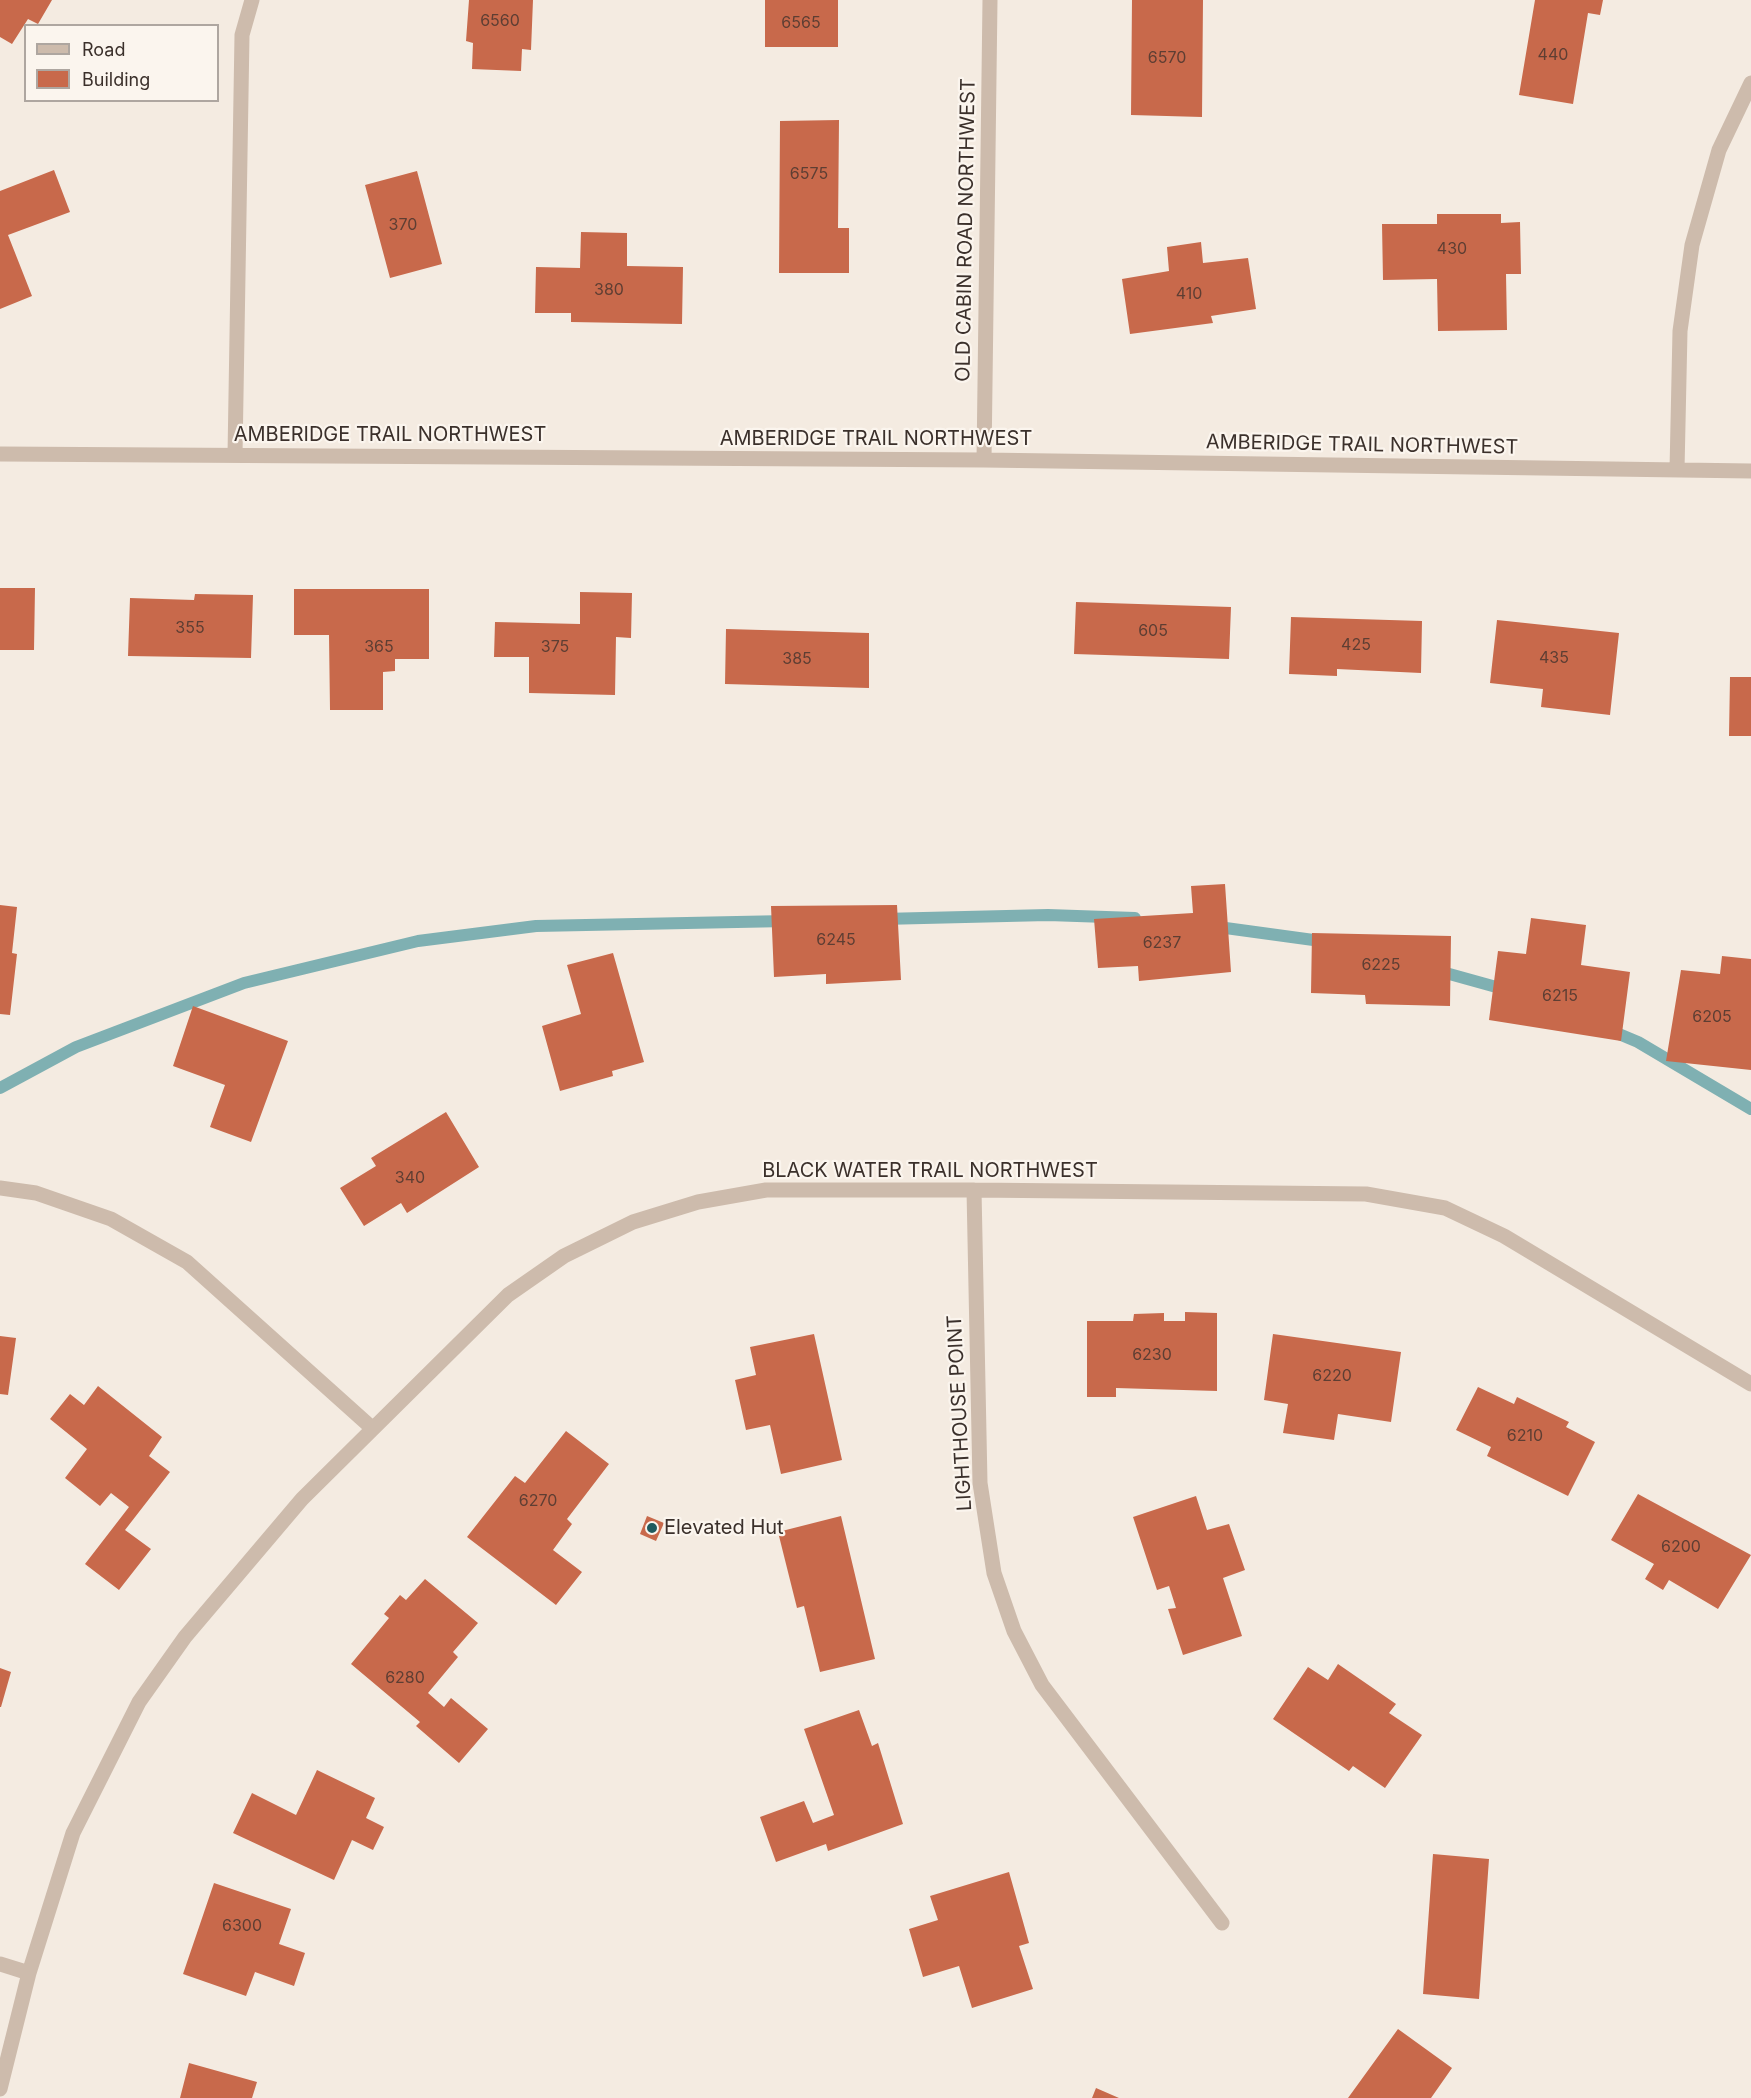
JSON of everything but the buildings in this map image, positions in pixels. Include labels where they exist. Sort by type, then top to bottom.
[{"type":"street","points":[[235,455],[242,35],[252,0]]},
{"type":"street","name":"OLD CABIN ROAD NORTHWEST","points":[[984,460],[990,0]]},
{"type":"street","points":[[1677,470],[1680,332],[1692,245],[1719,150],[1751,83]]},
{"type":"street","name":"AMBERIDGE TRAIL NORTHWEST","points":[[0,454],[984,460],[1751,471]]},
{"type":"street","points":[[0,1188],[36,1193],[111,1219],[187,1262],[372,1428]]},
{"type":"street","name":"BLACK WATER TRAIL NORTHWEST","points":[[0,2089],[29,1972],[73,1833],[139,1702],[185,1637],[302,1499],[508,1295],[564,1256],[633,1222],[698,1202],[766,1190],[1366,1194],[1445,1208],[1504,1236],[1751,1384]]},
{"type":"street","name":"LIGHTHOUSE POINT","points":[[974,1190],[980,1483],[994,1573],[1014,1631],[1042,1685],[1222,1923]]},
{"type":"street","points":[[0,1964],[29,1972]]},
{"type":"waterway","points":[[882,919],[1048,915],[1135,918]]},
{"type":"waterway","points":[[0,1088],[76,1047],[244,983],[418,941],[536,926],[787,921]]},
{"type":"waterway","points":[[1211,926],[1328,942]]},
{"type":"waterway","points":[[1435,970],[1507,990]]},
{"type":"waterway","points":[[1607,1029],[1638,1042],[1751,1109]]},
{"type":"place","name":"Elevated Hut","points":[[652,1528]]}]
